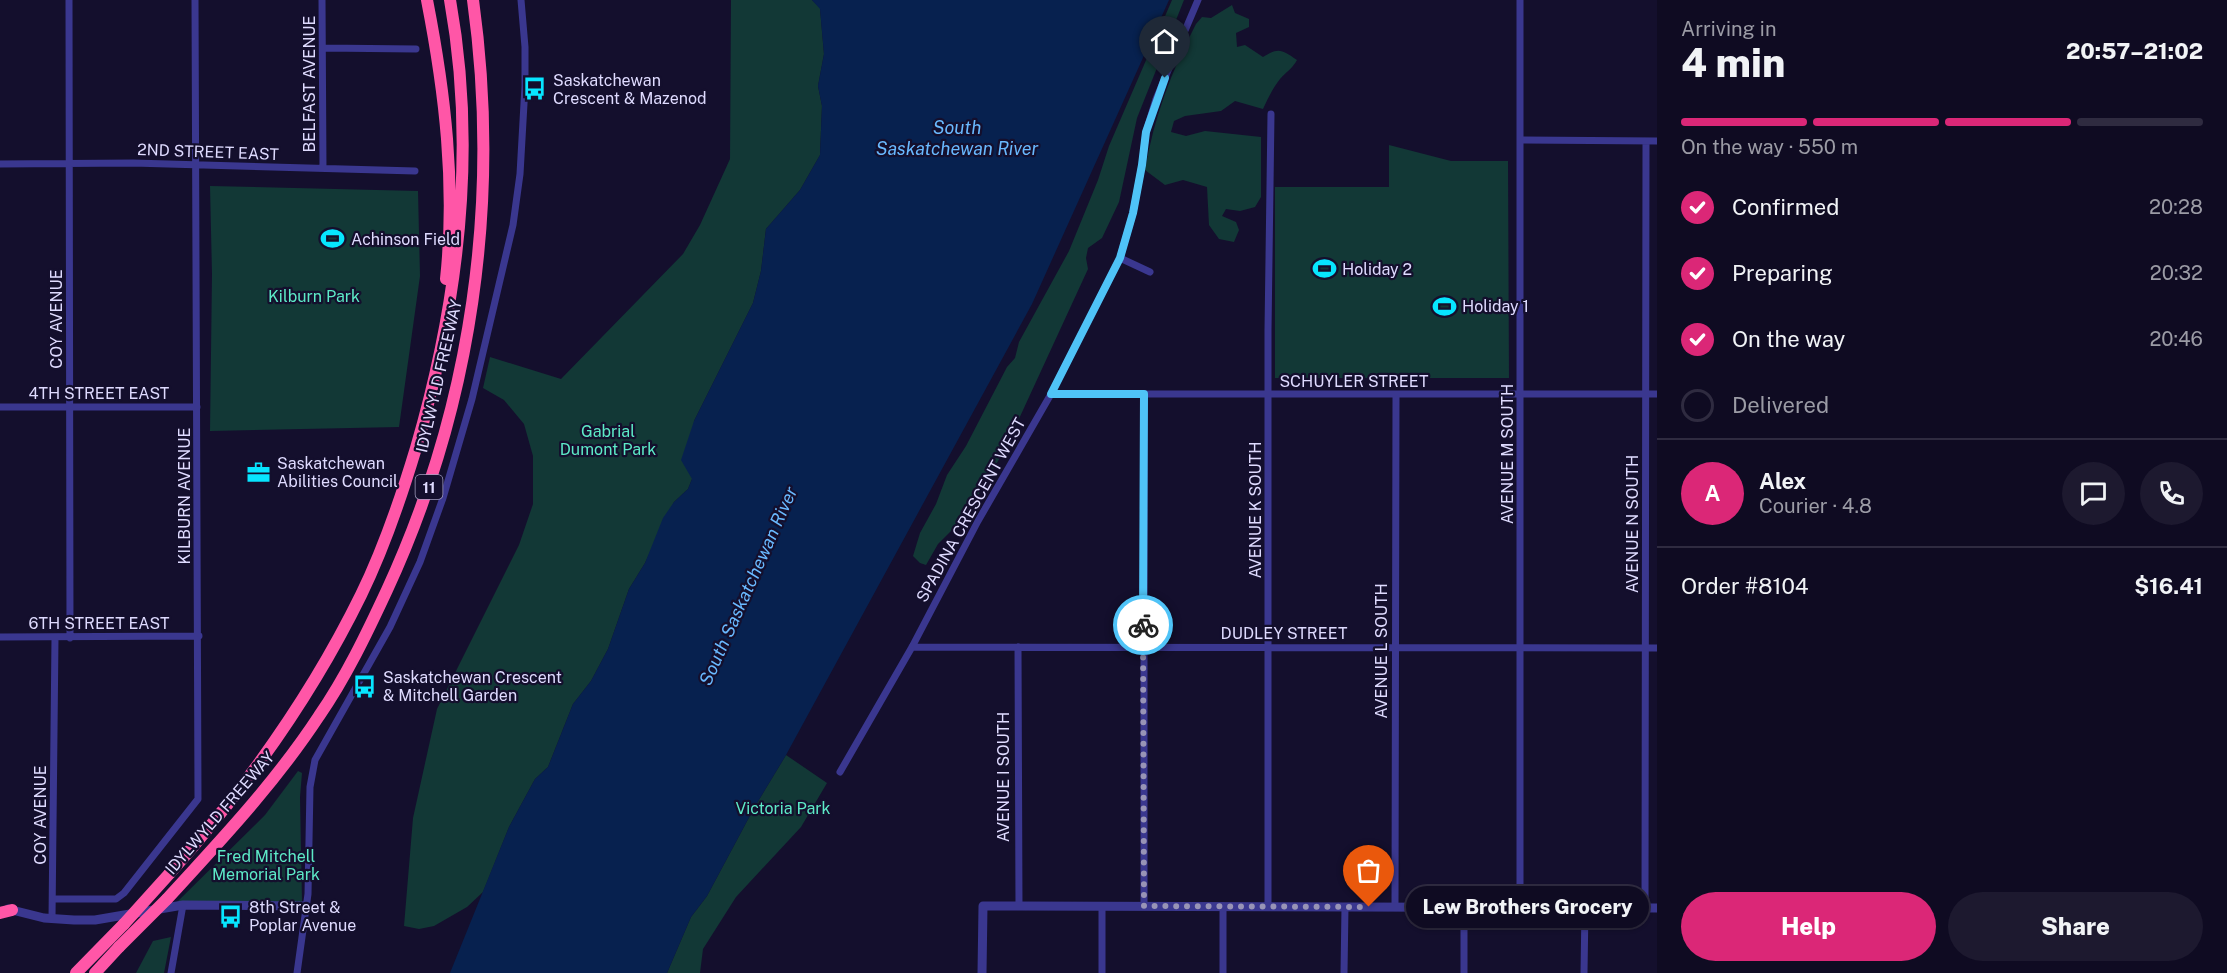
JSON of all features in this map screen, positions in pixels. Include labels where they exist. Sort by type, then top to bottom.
[{"type":"highway","points":[[425,416],[442,313],[450,225],[446,114],[427,0]]},
{"type":"highway","name":"IDYLWYLD FREEWAY","points":[[76,973],[170,873],[263,759],[312,684],[345,626],[381,550],[401,496],[425,416],[451,298],[457,252],[461,118],[450,0]]},
{"type":"highway","name":"IDYLWYLD FREEWAY","points":[[95,973],[167,899],[260,796],[320,715],[373,622],[409,541],[438,459],[472,308],[482,228],[484,110],[473,0]]},
{"type":"street","name":"COY AVENUE","points":[[69,0],[70,638]]},
{"type":"street","name":"KILBURN AVENUE","points":[[53,899],[116,899],[124,893],[198,800],[195,0]]},
{"type":"street","name":"BELFAST AVENUE","points":[[322,0],[322,168]]},
{"type":"street","points":[[297,973],[306,906],[310,787],[315,760],[390,627],[420,562],[440,507],[472,399],[513,225],[520,174],[525,86],[525,47],[520,0]]},
{"type":"street","name":"SPADINA CRESCENT WEST","points":[[840,771],[912,647],[978,521],[1051,394],[1120,258],[1133,213],[1146,132],[1156,99],[1198,0]]},
{"type":"street","name":"AVENUE M SOUTH","points":[[1520,0],[1520,907]]},
{"type":"street","points":[[323,48],[416,49]]},
{"type":"street","name":"AVENUE K SOUTH","points":[[1268,907],[1271,114]]},
{"type":"street","points":[[1521,140],[1657,141]]},
{"type":"street","name":"AVENUE N SOUTH","points":[[1645,908],[1646,141]]},
{"type":"street","name":"2ND STREET EAST","points":[[0,164],[196,164],[415,171]]},
{"type":"street","points":[[1120,258],[1150,272]]},
{"type":"street","name":"SCHUYLER STREET","points":[[1051,394],[1657,394]]},
{"type":"street","points":[[1144,394],[1144,906]]},
{"type":"street","name":"AVENUE L SOUTH","points":[[1395,907],[1396,395]]},
{"type":"street","name":"4TH STREET EAST","points":[[0,406],[197,407]]},
{"type":"street","name":"6TH STREET EAST","points":[[0,638],[199,636]]},
{"type":"street","name":"COY AVENUE","points":[[52,920],[55,638]]},
{"type":"street","name":"DUDLEY STREET","points":[[912,647],[1657,648]]},
{"type":"street","name":"AVENUE I SOUTH","points":[[1018,647],[1019,906]]},
{"type":"street","points":[[4,910],[52,920],[95,920],[183,905],[306,906]]},
{"type":"street","points":[[171,973],[183,905]]},
{"type":"street","points":[[982,973],[983,906],[1657,908]]},
{"type":"street","points":[[1102,906],[1102,973]]},
{"type":"street","points":[[1223,906],[1223,973]]},
{"type":"street","points":[[1344,973],[1345,907]]},
{"type":"street","points":[[1464,907],[1464,973]]},
{"type":"street","points":[[1584,973],[1585,908]]},
{"type":"green space","name":"Gabrial Dumont Park","points":[[731,0],[812,0],[820,8],[824,54],[818,86],[822,106],[820,155],[800,190],[766,229],[761,271],[753,303],[694,421],[692,479],[688,489],[674,502],[645,563],[629,589],[608,649],[591,681],[573,704],[548,767],[535,779],[509,827],[483,892],[467,907],[434,926],[419,929],[404,926],[413,818],[437,709],[519,545],[533,504],[533,456],[524,424],[504,400],[483,388],[490,357],[561,379],[683,254],[700,225],[730,159]]},
{"type":"green space","points":[[1172,0],[1184,0],[1137,118],[1119,202],[1102,238],[1088,248],[1086,258],[1088,269],[1005,449],[966,516],[938,544],[926,565],[920,563],[913,556],[920,533],[936,504],[947,475],[966,446],[1007,367],[1015,358],[1019,342],[1069,251],[1098,180],[1109,146]]},
{"type":"green space","points":[[1232,5],[1235,13],[1249,19],[1249,27],[1236,33],[1237,47],[1245,45],[1263,57],[1280,51],[1297,60],[1277,82],[1263,109],[1235,101],[1221,111],[1185,116],[1174,121],[1171,132],[1186,136],[1205,131],[1261,137],[1261,197],[1255,207],[1240,211],[1226,209],[1222,216],[1236,222],[1239,230],[1234,242],[1219,239],[1209,225],[1207,187],[1183,180],[1165,185],[1145,170],[1164,95],[1196,24],[1202,17],[1211,18]]},
{"type":"green space","points":[[1389,145],[1451,161],[1508,161],[1509,378],[1275,378],[1275,187],[1389,187]]},
{"type":"green space","name":"Kilburn Park","points":[[210,186],[418,191],[420,276],[399,427],[210,431],[212,274]]},
{"type":"green space","name":"Victoria Park","points":[[786,755],[827,783],[801,827],[736,897],[703,949],[700,973],[667,973],[691,917],[707,896],[754,808]]},
{"type":"green space","name":"Fred Mitchell Memorial Park","points":[[298,771],[302,773],[300,797],[302,902],[175,904],[265,815]]},
{"type":"green space","points":[[171,937],[164,973],[136,973],[153,941]]},
{"type":"water","name":"South Saskatchewan River","points":[[812,0],[1169,0],[1032,304],[786,755],[754,808],[707,896],[691,917],[667,973],[450,973],[509,827],[535,779],[548,767],[573,704],[591,681],[608,649],[629,589],[645,563],[663,518],[674,502],[688,489],[692,479],[681,460],[694,421],[753,303],[761,271],[766,229],[800,190],[820,155],[822,106],[818,86],[824,54],[820,9]]},
{"type":"way so far","points":[[1143,625],[1144,906],[1369,907]]},
{"type":"place","name":"Saskatchewan Crescent & Mazenod","points":[[535,89]]},
{"type":"place","name":"Achinson Field","points":[[333,239]]},
{"type":"place","name":"Holiday 2","points":[[1324,269]]},
{"type":"place","name":"Holiday 1","points":[[1444,306]]},
{"type":"place","name":"Saskatchewan Abilities Council","points":[[259,472]]},
{"type":"place","name":"Saskatchewan Crescent & Mitchell Garden","points":[[365,686]]},
{"type":"place","name":"Lew Brothers Grocery","points":[[1369,907]]},
{"type":"place","name":"8th Street & Poplar Avenue","points":[[231,916]]},
{"type":"route","points":[[1143,625],[1144,394],[1051,394],[1120,258],[1133,213],[1146,132],[1165,78]]}]
